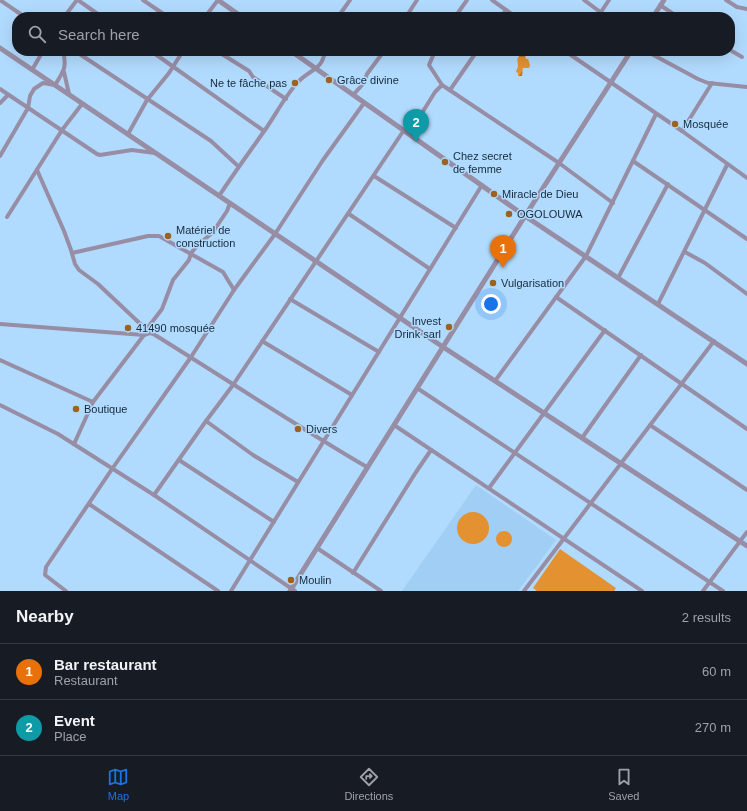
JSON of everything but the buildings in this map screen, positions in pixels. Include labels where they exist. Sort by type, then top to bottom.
[{"type":"street","points":[[0,0],[18,12]]},
{"type":"street","points":[[68,12],[77,0],[95,12]]},
{"type":"street","points":[[143,0],[161,12]]},
{"type":"street","points":[[209,12],[218,0],[235,12]]},
{"type":"street","points":[[342,12],[350,0]]},
{"type":"street","points":[[409,12],[417,0]]},
{"type":"street","points":[[459,12],[467,0]]},
{"type":"street","points":[[492,0],[509,12]]},
{"type":"street","points":[[584,0],[602,12],[609,0]]},
{"type":"street","points":[[656,12],[664,0]]},
{"type":"street","points":[[726,0],[737,7],[747,10]]},
{"type":"street","points":[[660,5],[670,12]]},
{"type":"street","points":[[0,48],[443,347],[747,546]]},
{"type":"street","points":[[735,53],[742,57]]},
{"type":"street","points":[[32,70],[40,56]]},
{"type":"street","points":[[55,85],[64,72],[66,62],[64,56]]},
{"type":"street","points":[[82,56],[211,141],[238,166]]},
{"type":"street","points":[[159,56],[264,131]]},
{"type":"street","points":[[128,134],[147,100],[174,66],[180,56]]},
{"type":"street","points":[[225,56],[249,71],[253,77],[286,100]]},
{"type":"street","points":[[298,56],[525,216],[747,364]]},
{"type":"street","points":[[220,196],[238,166],[298,82],[317,69],[323,61],[324,56]]},
{"type":"street","points":[[353,95],[363,84],[367,74],[380,56]]},
{"type":"street","points":[[433,56],[429,65],[442,85],[559,162],[613,203]]},
{"type":"street","points":[[450,90],[474,56]]},
{"type":"street","points":[[572,56],[682,131],[747,178]]},
{"type":"street","points":[[0,405],[58,434],[74,444],[154,495],[292,590],[367,467],[559,162],[628,56]]},
{"type":"street","points":[[655,56],[698,79],[712,83],[747,88]]},
{"type":"street","points":[[64,72],[69,94]]},
{"type":"street","points":[[0,156],[28,108],[30,96],[37,87],[43,83],[55,85]]},
{"type":"street","points":[[682,131],[712,83]]},
{"type":"street","points":[[409,134],[435,92],[442,85]]},
{"type":"street","points":[[0,89],[97,154],[132,150],[156,153]]},
{"type":"street","points":[[0,103],[8,95]]},
{"type":"street","points":[[66,591],[49,579],[45,571],[112,469],[191,357],[234,290],[275,234],[323,160],[364,103]]},
{"type":"street","points":[[7,217],[62,130],[82,104]]},
{"type":"street","points":[[495,381],[586,256],[656,114]]},
{"type":"street","points":[[256,125],[268,124]]},
{"type":"street","points":[[154,495],[233,385],[404,130]]},
{"type":"street","points":[[132,150],[142,144]]},
{"type":"street","points":[[633,161],[747,239]]},
{"type":"street","points":[[658,304],[727,165]]},
{"type":"street","points":[[37,170],[72,253],[75,264],[79,270],[98,284],[150,334]]},
{"type":"street","points":[[374,176],[456,228]]},
{"type":"street","points":[[618,278],[668,184]]},
{"type":"street","points":[[231,591],[482,185]]},
{"type":"street","points":[[146,330],[162,309],[173,280],[189,260],[191,253],[213,232],[227,211],[230,203]]},
{"type":"street","points":[[349,214],[430,269]]},
{"type":"street","points":[[72,253],[148,236],[159,236],[223,272],[234,290]]},
{"type":"street","points":[[685,252],[705,263],[747,294]]},
{"type":"street","points":[[556,297],[747,429]]},
{"type":"street","points":[[290,299],[379,352]]},
{"type":"street","points":[[0,324],[155,335],[323,442],[367,467]]},
{"type":"street","points":[[489,488],[605,330]]},
{"type":"street","points":[[74,444],[94,402],[144,335]]},
{"type":"street","points":[[262,341],[352,395]]},
{"type":"street","points":[[524,591],[714,342]]},
{"type":"street","points":[[582,438],[641,355]]},
{"type":"street","points":[[0,360],[94,402]]},
{"type":"street","points":[[417,388],[723,591]]},
{"type":"street","points":[[206,421],[253,455],[298,482]]},
{"type":"street","points":[[394,425],[642,591]]},
{"type":"street","points":[[650,425],[747,490]]},
{"type":"street","points":[[353,573],[431,450]]},
{"type":"street","points":[[179,460],[274,522]]},
{"type":"street","points":[[89,504],[218,591]]},
{"type":"street","points":[[703,591],[747,532]]},
{"type":"street","points":[[317,548],[381,591]]},
{"type":"shaded area","points":[[476,485],[556,540],[518,591],[402,591]]},
{"type":"green space","points":[[519,56],[525,56],[530,65],[529,68],[523,68],[522,76],[518,76],[518,73],[516,72]]},
{"type":"green space","points":[[470,512],[476,512],[485,516],[489,528],[485,540],[476,544],[470,544],[461,540],[457,531],[457,525],[461,516]]},
{"type":"green space","points":[[501,531],[507,531],[512,536],[510,545],[507,547],[501,547],[496,542],[496,536]]},
{"type":"green space","points":[[560,549],[616,588],[614,591],[537,591],[533,588]]},
{"type":"place","name":"Grâce divine","points":[[329,80]]},
{"type":"place","name":"Ne te fâche pas","points":[[295,83]]},
{"type":"place","name":"Mosquée","points":[[675,124]]},
{"type":"place","name":"Event","points":[[416,142]]},
{"type":"place","name":"Chez secret de femme","points":[[445,162]]},
{"type":"place","name":"Miracle de Dieu","points":[[494,194]]},
{"type":"place","name":"OGOLOUWA","points":[[509,214]]},
{"type":"place","name":"Matériel de construction","points":[[168,236]]},
{"type":"place","name":"Bar restaurant","points":[[503,268]]},
{"type":"place","name":"Vulgarisation","points":[[493,283]]},
{"type":"place","name":"Invest Drink sarl","points":[[449,327]]},
{"type":"place","name":"41490 mosquée","points":[[128,328]]},
{"type":"place","name":"Boutique","points":[[76,409]]},
{"type":"place","name":"Divers","points":[[298,429]]},
{"type":"place","name":"Moulin","points":[[291,580]]}]
